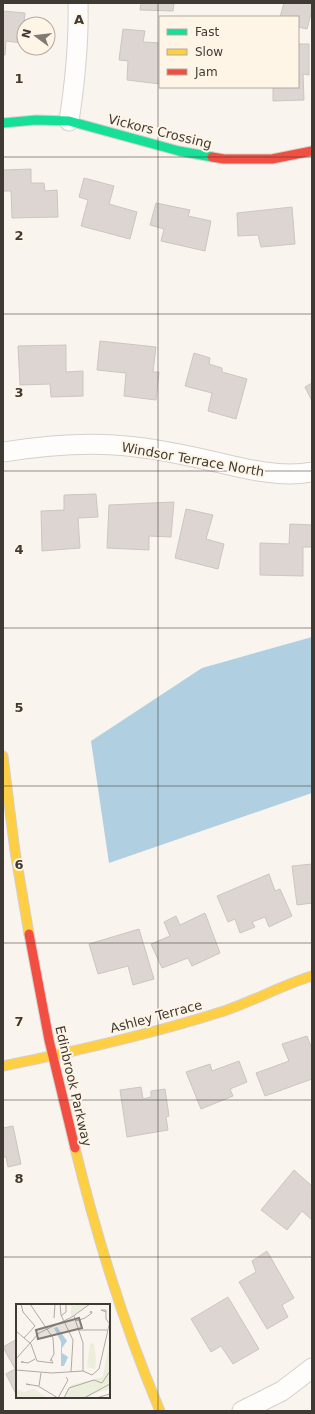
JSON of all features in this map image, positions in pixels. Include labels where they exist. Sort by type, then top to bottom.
[{"type":"street","points":[[69,121],[79,29],[78,3]]},
{"type":"street","name":"Vickors Crossing","points":[[3,124],[20,121],[55,119],[69,121],[179,151],[224,159],[272,159],[312,151]]},
{"type":"street","name":"Windsor Terrace North","points":[[3,452],[52,446],[92,444],[134,446],[247,469],[275,473],[312,472]]},
{"type":"street","name":"Edinbrook Parkway","points":[[3,756],[17,870],[53,1056],[66,1114],[96,1232],[131,1341],[160,1411]]},
{"type":"street","name":"Ashley Terrace","points":[[3,1066],[53,1056],[162,1029],[226,1010],[293,982],[312,976]]},
{"type":"street","points":[[242,1411],[282,1391],[312,1368]]},
{"type":"water","points":[[312,637],[312,793],[109,863],[91,741],[202,668]]},
{"type":"building","points":[[141,3],[174,4],[173,11],[140,10]]},
{"type":"building","points":[[284,3],[312,3],[312,10],[307,29],[299,27],[299,16],[280,16]]},
{"type":"building","points":[[3,11],[25,13],[25,16],[16,16],[16,42],[6,41],[5,55],[3,55]]},
{"type":"building","points":[[123,29],[145,31],[143,42],[159,43],[159,84],[127,80],[128,61],[119,60]]},
{"type":"building","points":[[299,44],[309,44],[309,75],[303,74],[304,100],[273,101],[273,88],[299,88]]},
{"type":"building","points":[[31,169],[31,183],[44,183],[45,191],[57,190],[58,217],[12,218],[11,191],[3,191],[3,170]]},
{"type":"building","points":[[84,178],[114,186],[109,204],[137,212],[130,239],[81,226],[88,200],[79,197]]},
{"type":"building","points":[[156,203],[190,210],[188,216],[211,221],[205,251],[161,241],[164,229],[150,225]]},
{"type":"building","points":[[292,207],[295,244],[261,247],[258,235],[238,236],[237,213]]},
{"type":"building","points":[[100,341],[156,347],[153,372],[159,372],[156,400],[124,396],[126,373],[97,370]]},
{"type":"building","points":[[66,345],[66,372],[83,371],[83,396],[51,397],[50,384],[20,385],[18,346]]},
{"type":"building","points":[[194,353],[210,358],[209,364],[222,368],[222,372],[247,379],[236,419],[208,411],[212,393],[185,386]]},
{"type":"building","points":[[312,383],[312,401],[305,387]]},
{"type":"building","points":[[96,494],[98,517],[78,518],[80,548],[42,551],[41,511],[64,510],[64,495]]},
{"type":"building","points":[[174,502],[171,537],[149,536],[149,550],[107,548],[109,505]]},
{"type":"building","points":[[186,509],[213,515],[206,539],[224,544],[218,569],[175,558]]},
{"type":"building","points":[[290,524],[312,525],[312,547],[303,547],[303,576],[260,575],[260,543],[289,544]]},
{"type":"building","points":[[312,864],[312,903],[297,905],[292,866]]},
{"type":"building","points":[[269,874],[275,891],[280,889],[292,916],[269,927],[265,917],[252,922],[255,927],[240,933],[235,919],[228,922],[217,896]]},
{"type":"building","points":[[205,913],[220,953],[192,966],[188,958],[162,968],[151,944],[170,936],[164,922],[176,916],[180,925]]},
{"type":"building","points":[[139,929],[154,979],[133,985],[128,966],[98,974],[89,944]]},
{"type":"building","points":[[307,1036],[312,1049],[312,1079],[265,1096],[256,1073],[289,1061],[282,1044]]},
{"type":"building","points":[[239,1061],[247,1082],[230,1089],[233,1096],[201,1109],[186,1072],[210,1064],[212,1071]]},
{"type":"building","points":[[141,1087],[143,1099],[151,1097],[151,1091],[165,1089],[169,1116],[166,1117],[168,1130],[127,1137],[120,1090]]},
{"type":"building","points":[[13,1126],[21,1164],[8,1167],[6,1157],[3,1157],[3,1128]]},
{"type":"building","points":[[294,1170],[312,1186],[312,1220],[302,1211],[287,1230],[261,1210]]},
{"type":"building","points":[[267,1251],[294,1298],[282,1305],[288,1317],[267,1329],[239,1282],[256,1272],[252,1261]]},
{"type":"building","points":[[228,1297],[259,1349],[233,1364],[221,1346],[211,1352],[191,1319]]},
{"type":"building","points":[[16,1340],[16,1394],[6,1374],[15,1369],[3,1347]]},
{"type":"traffic: fast","points":[[3,123],[36,120],[69,121],[179,151],[212,157]]},
{"type":"traffic: slow","points":[[3,756],[15,851],[29,934]]},
{"type":"traffic: slow","points":[[3,1066],[114,1042],[170,1027],[224,1011],[312,976]]},
{"type":"traffic: slow","points":[[75,1148],[92,1215],[112,1281],[135,1347],[160,1411]]},
{"type":"traffic: jam","points":[[212,157],[224,159],[272,159],[312,151]]},
{"type":"traffic: jam","points":[[29,934],[49,1040],[75,1148]]}]
